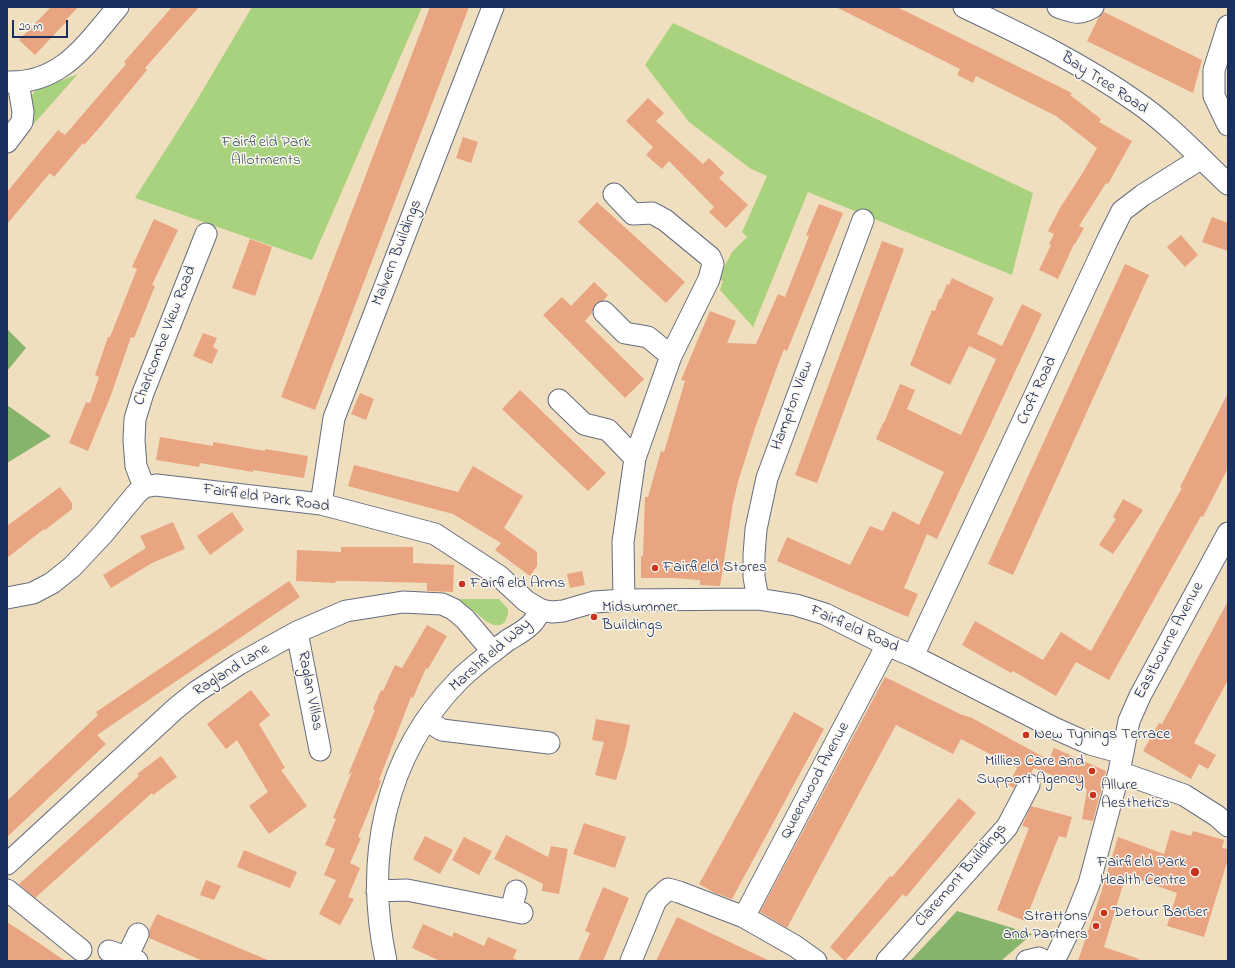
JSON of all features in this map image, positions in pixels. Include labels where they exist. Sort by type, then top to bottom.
[{"type":"street","points":[[7,142],[22,122],[22,112],[13,82],[33,79],[62,68],[74,58],[118,7]]},
{"type":"street","name":"Malvern Buildings","points":[[321,504],[334,418],[493,7]]},
{"type":"street","name":"Bay Tree Road","points":[[964,7],[1074,62],[1136,101],[1166,126],[1228,184]]},
{"type":"street","points":[[1058,7],[1083,13],[1093,7]]},
{"type":"street","points":[[1228,26],[1214,70],[1214,96],[1228,125]]},
{"type":"street","name":"Croft Road","points":[[913,656],[1122,211],[1143,195],[1200,158]]},
{"type":"street","points":[[614,194],[633,214],[652,213],[665,220],[710,257],[713,264],[709,279],[671,356],[635,458],[623,542],[624,600]]},
{"type":"street","name":"Hampton View","points":[[758,599],[754,577],[754,555],[756,529],[767,478],[863,220]]},
{"type":"street","name":"Charlcombe View Road","points":[[144,487],[136,466],[134,440],[135,419],[143,393],[206,234]]},
{"type":"street","points":[[604,312],[625,333],[648,338],[671,356]]},
{"type":"street","points":[[559,400],[584,424],[608,430],[635,458]]},
{"type":"street","name":"Fairfield Park Road","points":[[144,487],[156,485],[321,504],[436,534],[499,576],[526,601],[541,610]]},
{"type":"street","points":[[7,598],[33,593],[52,583],[72,567],[103,534],[136,493],[144,487]]},
{"type":"street","name":"Eastbourne Avenue","points":[[1054,961],[1077,914],[1089,884],[1130,722],[1140,696],[1228,533]]},
{"type":"street","name":"Fairfield Road","points":[[541,610],[552,612],[563,611],[594,602],[624,600],[758,599],[796,605],[825,614],[887,646],[913,656],[1054,728],[1090,744],[1184,795],[1217,816],[1228,826]]},
{"type":"street","name":"Ragland Lane","points":[[7,864],[175,709],[196,692],[239,664],[297,632],[346,611],[403,602],[442,604],[452,609],[465,619],[493,652]]},
{"type":"street","name":"Marshfield Way","points":[[386,961],[381,940],[376,890],[380,844],[388,802],[398,773],[412,743],[426,720],[459,680],[532,623],[541,610]]},
{"type":"street","name":"Raglan Villas","points":[[297,632],[320,750]]},
{"type":"street","name":"Queenwood Avenue","points":[[744,917],[887,646]]},
{"type":"street","points":[[426,720],[442,730],[549,743]]},
{"type":"street","name":"Claremont Buildings","points":[[887,961],[1007,826],[1029,785]]},
{"type":"street","points":[[631,961],[656,900],[668,889],[680,892],[744,917],[795,946],[816,961]]},
{"type":"street","points":[[7,890],[81,950]]},
{"type":"street","points":[[376,890],[407,890],[516,905]]},
{"type":"street","points":[[124,956],[138,934]]},
{"type":"street","points":[[1027,961],[1039,958],[1044,961]]},
{"type":"green space","name":"Fairfield Park Allotments","points":[[252,7],[422,7],[312,260],[135,198],[194,105]]},
{"type":"green space","points":[[673,23],[1033,193],[1012,275],[808,192],[753,327],[720,290],[723,281],[718,279],[732,252],[747,237],[742,232],[767,176],[751,169],[689,122],[645,65]]},
{"type":"green space","points":[[78,74],[30,128],[30,98],[35,91]]},
{"type":"green space","points":[[7,329],[26,348],[7,371]]},
{"type":"green space","points":[[7,405],[51,436],[7,463]]},
{"type":"green space","points":[[456,599],[499,599],[508,609],[505,622],[501,625],[494,625],[487,622],[474,611],[459,604]]},
{"type":"green space","points":[[957,911],[1032,934],[1001,961],[910,961]]},
{"type":"building","points":[[51,7],[78,7],[35,55],[19,40]]},
{"type":"building","points":[[172,7],[199,7],[145,68],[147,70],[100,127],[84,145],[83,143],[54,177],[50,173],[7,224],[7,192],[58,130],[65,135],[126,64],[124,62]]},
{"type":"building","points":[[430,7],[469,7],[315,410],[281,397]]},
{"type":"building","points":[[836,7],[897,7],[1072,93],[1070,95],[1101,119],[1099,122],[1132,141],[1108,184],[1106,183],[1079,226],[1084,228],[1074,244],[1058,279],[1039,270],[1051,245],[1049,244],[1054,234],[1048,231],[1060,208],[1097,148],[1056,116],[976,76],[973,83],[957,75],[960,69]]},
{"type":"building","points":[[1104,12],[1202,60],[1193,93],[1087,41],[1099,17]]},
{"type":"building","points":[[648,98],[664,113],[656,121],[703,164],[709,158],[724,173],[719,178],[748,205],[726,228],[709,212],[714,207],[669,161],[662,169],[646,155],[653,147],[626,121]]},
{"type":"building","points":[[463,137],[478,142],[471,163],[456,158]]},
{"type":"building","points":[[597,202],[685,282],[666,303],[578,222]]},
{"type":"building","points":[[819,204],[843,213],[787,351],[784,349],[755,428],[733,503],[720,586],[700,585],[700,580],[641,578],[645,497],[648,497],[661,451],[664,452],[685,381],[681,380],[710,311],[736,321],[727,343],[756,344],[778,294],[785,297],[809,236],[806,235]]},
{"type":"building","points":[[1212,217],[1228,223],[1228,251],[1202,242]]},
{"type":"building","points":[[154,219],[178,230],[152,285],[155,286],[134,338],[131,337],[111,395],[88,451],[69,443],[86,402],[90,403],[99,377],[95,375],[108,337],[110,337],[137,269],[132,267]]},
{"type":"building","points":[[1181,235],[1198,255],[1185,267],[1167,247]]},
{"type":"building","points":[[250,239],[272,247],[255,296],[232,288]]},
{"type":"building","points":[[882,241],[904,249],[817,483],[795,475]]},
{"type":"building","points":[[1125,264],[1149,275],[1013,575],[988,564]]},
{"type":"building","points":[[952,278],[994,298],[977,334],[1002,346],[1022,304],[1042,314],[937,539],[927,534],[904,588],[918,594],[908,617],[777,561],[787,537],[850,565],[870,526],[883,531],[893,511],[919,525],[944,472],[876,439],[900,384],[915,390],[907,409],[961,435],[996,359],[969,346],[950,385],[910,365],[932,310],[935,311],[939,299],[941,299],[947,284],[949,285]]},
{"type":"building","points":[[594,282],[608,295],[604,300],[595,304],[592,313],[585,321],[644,379],[625,398],[543,315],[562,297],[571,306]]},
{"type":"building","points":[[203,333],[217,338],[213,347],[218,350],[212,364],[193,356]]},
{"type":"building","points":[[520,390],[606,473],[588,491],[502,409]]},
{"type":"building","points":[[360,393],[374,399],[366,420],[351,414]]},
{"type":"building","points":[[1228,393],[1228,468],[1203,517],[1201,516],[1109,680],[1076,662],[1056,696],[1013,671],[1011,673],[962,645],[975,621],[1043,660],[1061,632],[1091,651],[1182,488],[1180,487]]},
{"type":"building","points":[[160,437],[213,446],[213,442],[265,451],[265,449],[308,456],[304,478],[253,470],[253,472],[200,463],[199,467],[156,460]]},
{"type":"building","points":[[354,465],[458,492],[473,466],[523,496],[504,528],[537,552],[537,566],[530,576],[495,550],[501,543],[453,514],[348,486]]},
{"type":"building","points":[[60,487],[72,503],[72,509],[7,558],[7,526]]},
{"type":"building","points":[[1123,499],[1143,510],[1113,554],[1099,545],[1116,519],[1113,517]]},
{"type":"building","points":[[232,512],[244,530],[210,555],[197,536]]},
{"type":"building","points":[[173,522],[185,549],[152,563],[111,588],[103,575],[146,548],[140,536]]},
{"type":"building","points":[[341,547],[413,547],[413,563],[454,565],[453,592],[427,591],[427,583],[336,581],[335,583],[296,581],[297,550],[341,552]]},
{"type":"building","points":[[582,571],[585,585],[570,588],[567,574]]},
{"type":"building","points":[[289,581],[300,597],[97,735],[106,744],[7,837],[7,801],[98,715],[96,712]]},
{"type":"building","points":[[1228,601],[1228,680],[1194,743],[1216,755],[1208,769],[1199,764],[1191,779],[1143,751],[1159,723],[1162,724]]},
{"type":"building","points":[[427,625],[447,636],[428,669],[426,668],[413,698],[411,697],[379,780],[381,781],[358,837],[361,838],[350,863],[360,868],[348,897],[354,899],[340,925],[319,914],[336,880],[324,875],[335,849],[325,845],[336,819],[333,818],[352,772],[348,775],[375,710],[373,709],[381,690],[383,691],[395,665],[402,668]]},
{"type":"building","points":[[885,677],[960,714],[972,718],[1049,760],[1054,748],[1106,771],[1093,821],[1082,819],[1087,789],[1034,768],[1031,773],[1022,775],[1014,788],[1008,785],[1017,768],[961,739],[953,754],[896,725],[787,928],[760,912]]},
{"type":"building","points":[[251,690],[270,715],[259,724],[285,768],[281,770],[307,806],[269,834],[249,806],[268,792],[237,740],[226,749],[207,724]]},
{"type":"building","points":[[794,712],[824,729],[732,899],[715,893],[699,884]]},
{"type":"building","points":[[596,719],[630,725],[626,746],[616,780],[595,775],[604,742],[592,740]]},
{"type":"building","points":[[161,756],[177,777],[153,795],[152,793],[35,898],[19,884],[139,776],[137,774]]},
{"type":"building","points":[[959,798],[976,813],[906,897],[903,894],[845,961],[830,947]]},
{"type":"building","points":[[1031,806],[1072,817],[1066,838],[1059,836],[1025,921],[997,910],[1029,828],[1022,826]]},
{"type":"building","points":[[584,823],[626,837],[615,868],[573,854]]},
{"type":"building","points":[[1171,830],[1191,836],[1193,831],[1224,840],[1222,848],[1228,849],[1228,859],[1204,937],[1167,926],[1177,893],[1126,875],[1104,947],[1139,959],[1138,961],[1078,961],[1118,837],[1164,854]]},
{"type":"building","points":[[506,835],[548,857],[551,846],[568,849],[559,894],[542,891],[543,884],[494,859]]},
{"type":"building","points":[[425,836],[453,850],[440,874],[413,859]]},
{"type":"building","points":[[464,837],[492,851],[479,875],[452,860]]},
{"type":"building","points":[[244,850],[297,872],[290,888],[237,867]]},
{"type":"building","points":[[206,880],[221,886],[214,900],[200,895]]},
{"type":"building","points":[[603,887],[629,898],[603,961],[578,961],[590,933],[585,931]]},
{"type":"building","points":[[157,914],[270,961],[203,961],[149,938],[149,931]]},
{"type":"building","points":[[677,917],[738,946],[770,961],[656,961]]},
{"type":"building","points":[[7,922],[39,943],[65,961],[7,961]]},
{"type":"building","points":[[423,924],[452,937],[454,932],[484,946],[488,937],[517,950],[513,958],[519,961],[440,961],[412,948]]},
{"type":"place","name":"Fairfield Stores","points":[[655,568]]},
{"type":"place","name":"Fairfield Arms","points":[[462,584]]},
{"type":"place","name":"Midsummer Buildings","points":[[594,617]]},
{"type":"place","name":"New Tynings Terrace","points":[[1026,735]]},
{"type":"place","name":"Millies Care and Support Agency","points":[[1092,771]]},
{"type":"place","name":"Allure Aesthetics","points":[[1093,795]]},
{"type":"place","name":"Fairfield Park Health Centre","points":[[1195,872]]},
{"type":"place","name":"Detour Barber","points":[[1104,913]]},
{"type":"place","name":"Strattons and Partners","points":[[1096,926]]}]
